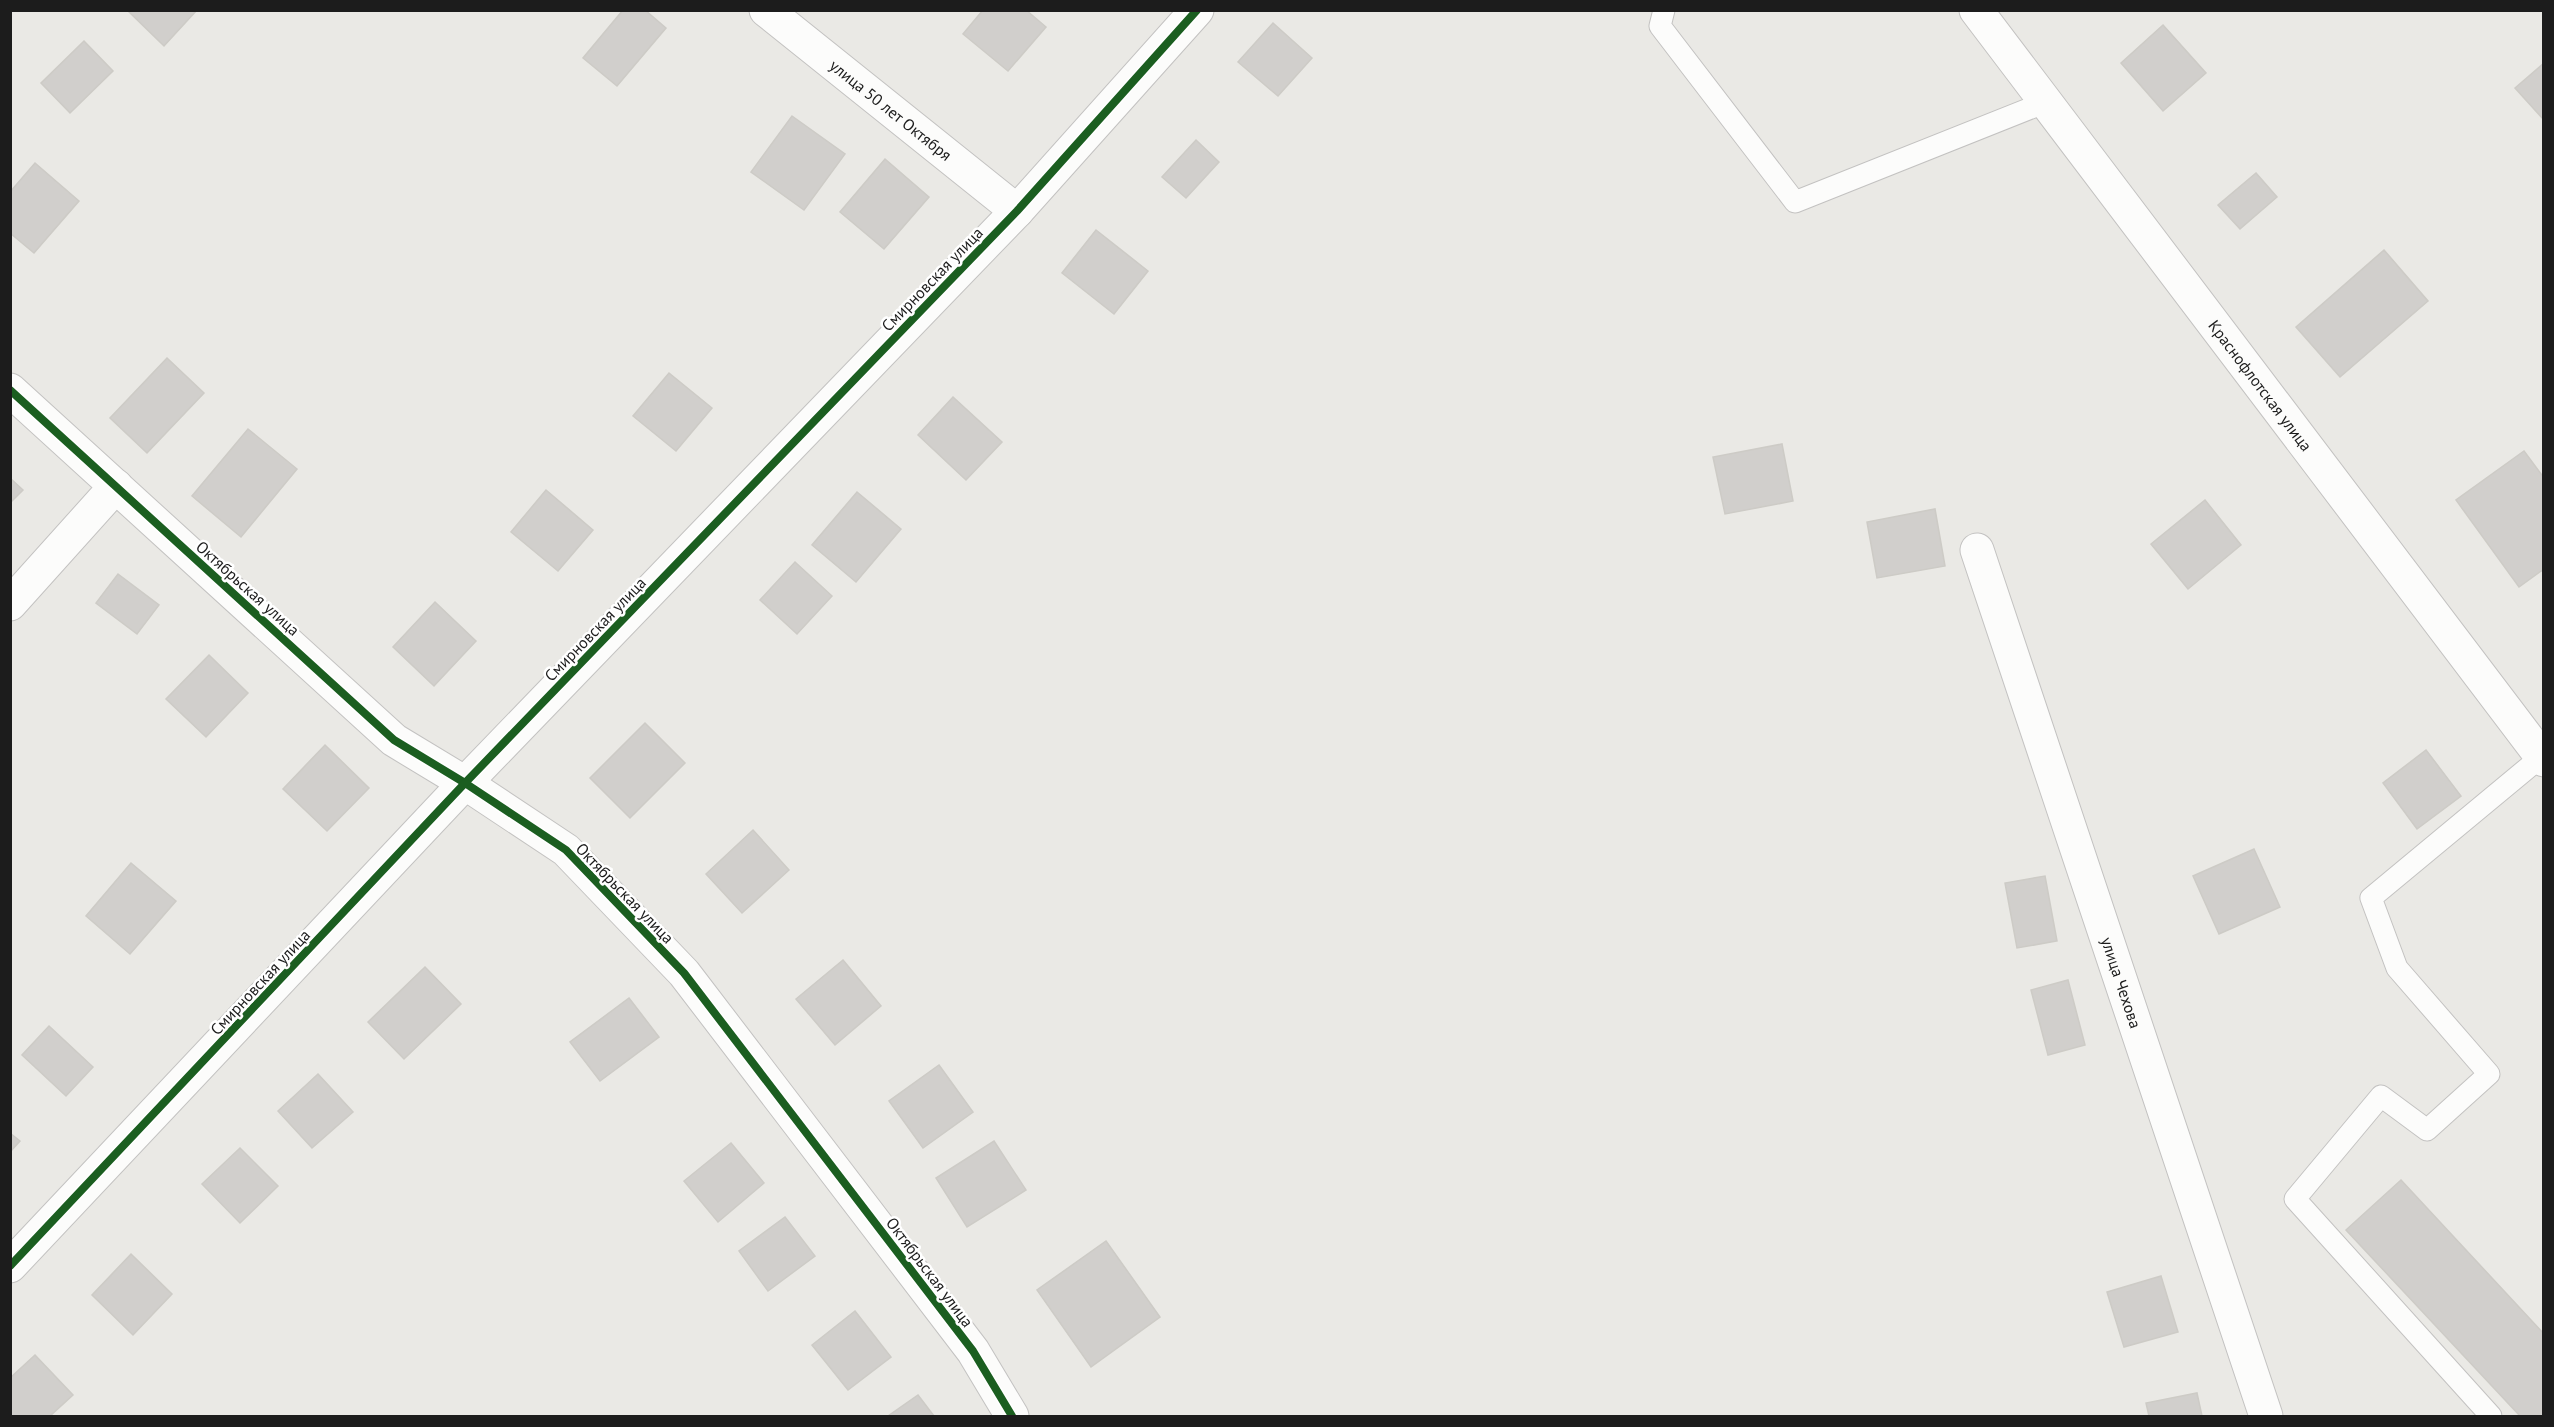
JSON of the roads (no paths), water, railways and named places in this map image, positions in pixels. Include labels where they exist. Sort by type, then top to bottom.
[{"type":"street","name":"улица 50 лет Октября","points":[[766,10],[1017,211]]},
{"type":"street","name":"Смирновская улица","points":[[10,1266],[465,783],[1017,211],[1197,10]]},
{"type":"street","name":"Краснофлотская улица","points":[[1976,10],[2542,759]]},
{"type":"street","name":"Октябрьская улица","points":[[10,390],[394,740],[465,783],[566,850],[684,973],[973,1351],[1012,1416]]},
{"type":"street","points":[[10,604],[116,486]]},
{"type":"street","name":"улица Чехова","points":[[1977,550],[2266,1416]]},
{"type":"lane","points":[[1664,10],[1660,26],[1795,202],[2046,102]]},
{"type":"lane","points":[[2491,1416],[2295,1199],[2381,1096],[2427,1130],[2489,1074],[2397,968],[2371,898],[2542,759]]}]
